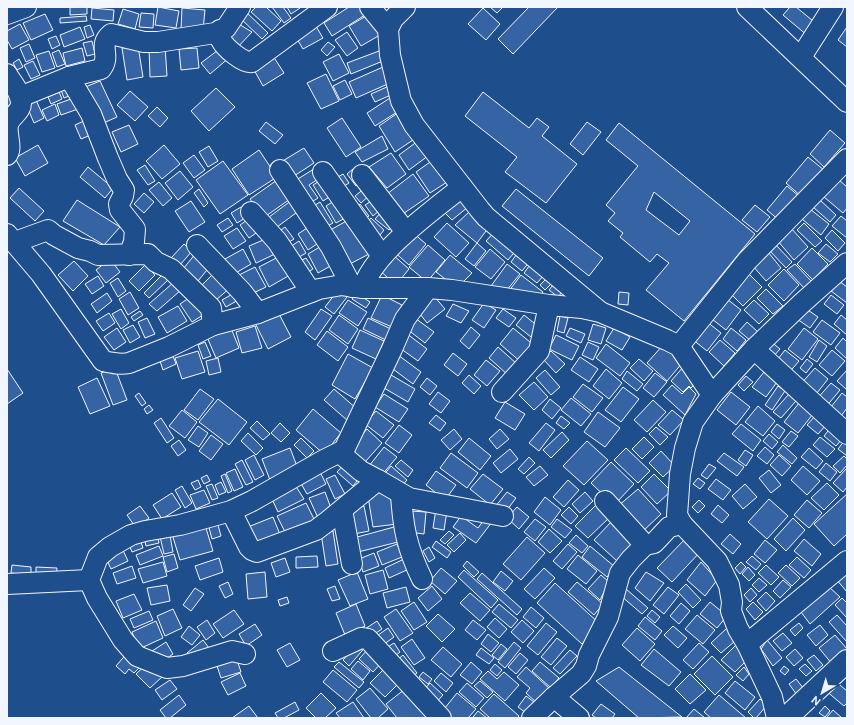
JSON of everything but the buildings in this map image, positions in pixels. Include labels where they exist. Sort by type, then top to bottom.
[{"type":"main road","points":[[786,718],[847,661]]},
{"type":"street","points":[[7,14],[26,7]]},
{"type":"street","points":[[220,30],[221,39],[224,44],[241,59],[249,63],[256,61],[326,7]]},
{"type":"street","points":[[370,7],[388,29]]},
{"type":"street","points":[[405,7],[393,20],[388,29],[390,56],[401,102],[414,125],[486,216],[600,312]]},
{"type":"street","points":[[747,7],[847,102]]},
{"type":"street","points":[[801,57],[833,7]]},
{"type":"street","points":[[20,97],[69,77],[101,69],[106,62],[104,48],[105,42],[111,34],[144,42],[158,42],[214,33],[226,28],[234,8]]},
{"type":"street","points":[[7,74],[19,93],[22,103],[19,110],[8,124],[10,152],[7,155]]},
{"type":"street","points":[[69,77],[91,114],[117,179],[124,190],[119,204],[120,210],[135,229],[134,242],[129,255]]},
{"type":"street","points":[[679,346],[747,261],[847,159]]},
{"type":"street","points":[[280,170],[357,287]]},
{"type":"street","points":[[323,172],[382,256]]},
{"type":"street","points":[[362,175],[406,232]]},
{"type":"street","points":[[357,287],[382,256],[406,232],[462,187]]},
{"type":"street","points":[[251,212],[277,242],[311,292]]},
{"type":"street","points":[[213,325],[210,308],[171,269],[156,262],[148,254],[98,255],[78,248],[54,235],[48,230],[11,238],[41,274],[103,361],[113,364],[129,363],[169,347],[213,325],[258,313],[311,292],[331,286],[342,285],[357,287],[428,288],[452,290],[549,305],[582,308],[600,312],[679,346],[712,395]]},
{"type":"street","points":[[197,245],[242,292],[258,313]]},
{"type":"street","points":[[777,718],[772,697],[747,644],[738,629],[731,611],[732,602],[729,585],[717,561],[682,524],[677,515],[680,474],[685,448],[693,422],[712,395],[754,349],[802,303],[845,269]]},
{"type":"street","points":[[245,654],[232,651],[183,666],[166,668],[137,656],[123,640],[97,598],[89,580],[98,557],[110,546],[131,535],[180,525],[231,510],[252,501],[324,460],[340,453],[347,446],[405,319],[428,288]]},
{"type":"street","points":[[502,392],[539,351],[549,305]]},
{"type":"street","points":[[754,349],[847,434]]},
{"type":"street","points":[[340,453],[361,471],[409,498],[503,516]]},
{"type":"street","points":[[231,510],[249,547],[257,552],[316,530],[378,480]]},
{"type":"street","points":[[401,494],[402,520],[406,540],[413,561],[422,579]]},
{"type":"street","points":[[605,501],[645,545]]},
{"type":"street","points":[[342,510],[352,564]]},
{"type":"street","points":[[532,718],[581,674],[586,666],[589,655],[608,617],[620,573],[645,545],[654,543],[669,527],[682,524]]},
{"type":"street","points":[[747,644],[847,561]]},
{"type":"street","points":[[7,584],[89,580]]},
{"type":"street","points":[[333,651],[361,638],[368,639],[441,718]]},
{"type":"street","points":[[554,697],[578,718]]}]
